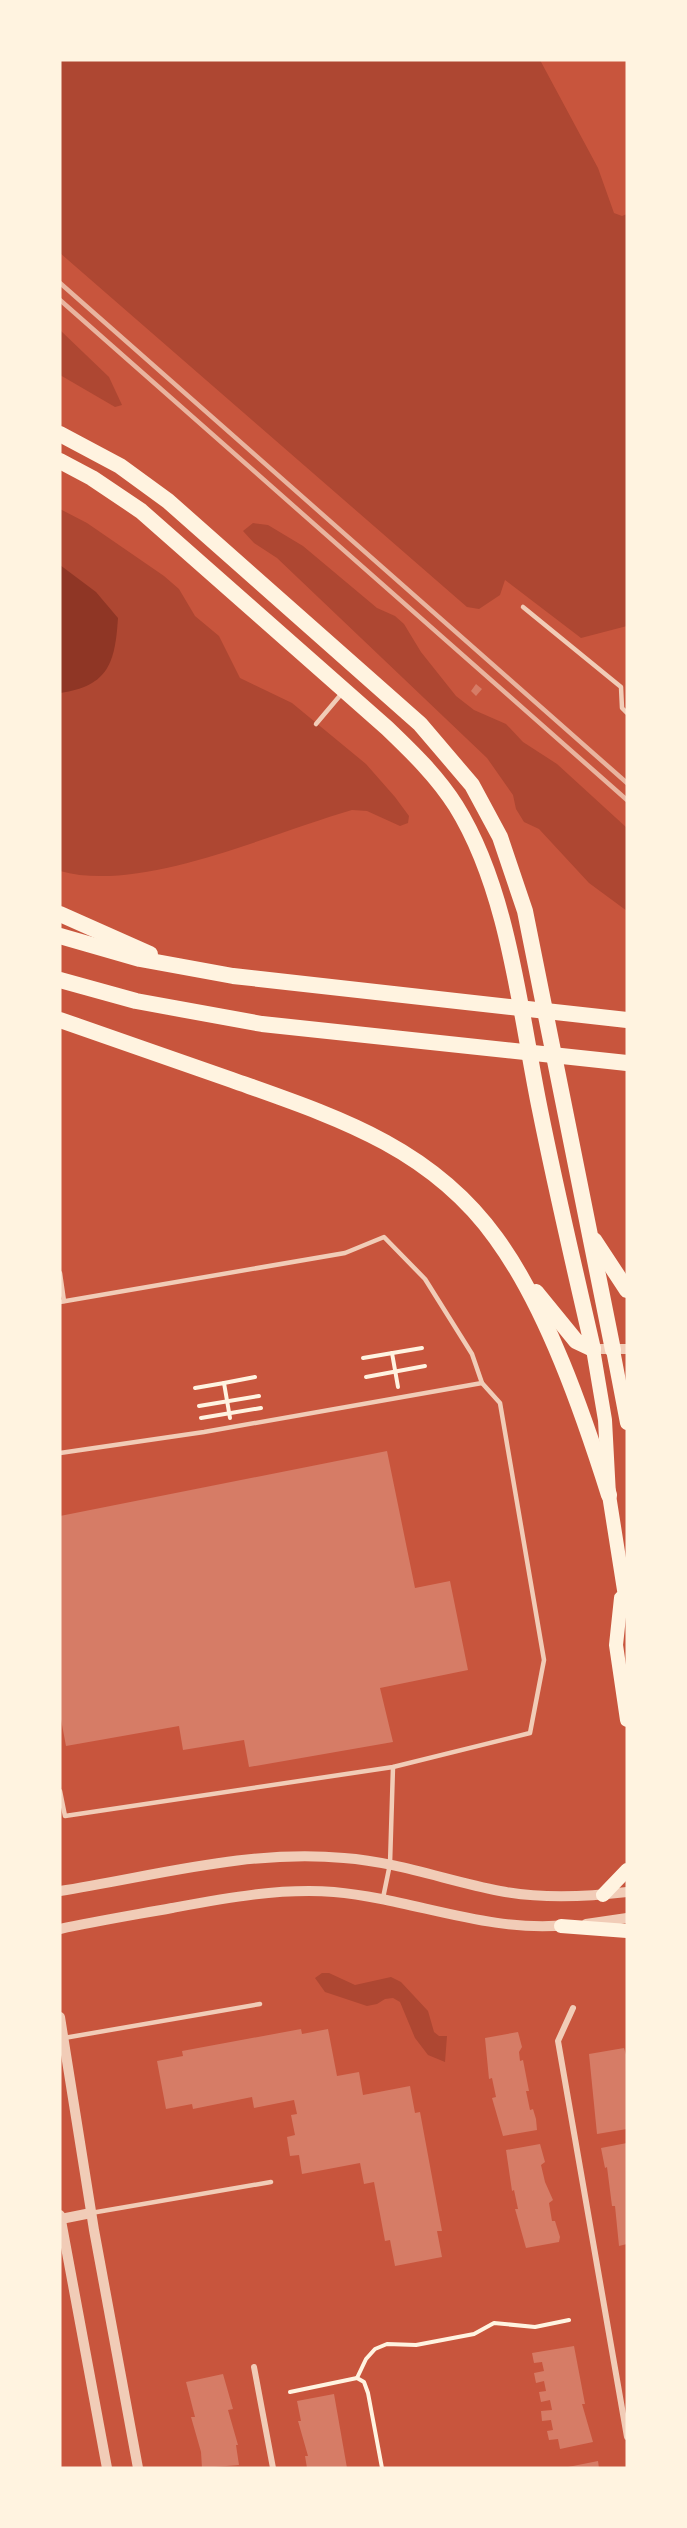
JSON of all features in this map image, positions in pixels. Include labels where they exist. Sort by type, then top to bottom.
[{"type":"highway","points":[[60,434],[120,466],[168,501],[420,724],[472,785],[500,837],[525,910],[589,1232],[620,1350]]},
{"type":"highway","points":[[60,461],[92,478],[141,511],[344,690],[408,748],[440,784],[468,828],[491,880],[504,931],[547,1146],[593,1349]]},
{"type":"highway","points":[[60,914],[184,968]]},
{"type":"highway","points":[[60,936],[140,960],[184,968],[627,1020]]},
{"type":"highway","points":[[60,980],[136,1001],[251,1023],[627,1063]]},
{"type":"highway","points":[[60,1020],[325,1112],[366,1130],[405,1153],[457,1194],[485,1223],[516,1268],[570,1335],[581,1344],[593,1349]]},
{"type":"highway","points":[[589,1232],[627,1290]]},
{"type":"highway","points":[[516,1268],[575,1397],[609,1495]]},
{"type":"main road","points":[[593,1349],[605,1420],[609,1495],[627,1610]]},
{"type":"main road","points":[[620,1350],[627,1423]]},
{"type":"main road","points":[[622,1587],[616,1645],[627,1720]]},
{"type":"main road","points":[[603,1895],[627,1870]]},
{"type":"main road","points":[[561,1926],[627,1931]]},
{"type":"street","points":[[593,1349],[620,1350]]},
{"type":"street","points":[[60,1891],[259,1857],[316,1856],[390,1864],[510,1892],[555,1896],[627,1892]]},
{"type":"street","points":[[60,1929],[270,1893],[311,1891],[383,1899],[486,1922],[561,1926],[627,1918]]},
{"type":"street","points":[[573,2008],[558,2041],[627,2437]]},
{"type":"street","points":[[60,2018],[138,2468]]},
{"type":"street","points":[[92,2212],[60,2217],[107,2468]]},
{"type":"street","points":[[254,2367],[273,2468]]},
{"type":"lane","points":[[523,606],[621,687],[622,708],[627,713]]},
{"type":"lane","points":[[316,724],[344,690]]},
{"type":"lane","points":[[60,1273],[62,1302],[345,1253],[384,1237],[425,1279],[442,1303],[472,1354],[482,1383],[500,1403],[544,1660],[530,1733],[393,1767],[65,1816],[60,1791]]},
{"type":"lane","points":[[60,1453],[232,1427],[482,1383]]},
{"type":"lane","points":[[383,1899],[390,1864],[393,1767]]},
{"type":"lane","points":[[64,2038],[260,2004]]},
{"type":"lane","points":[[92,2212],[271,2182]]},
{"type":"path","points":[[363,1358],[422,1348]]},
{"type":"path","points":[[392,1353],[399,1397]]},
{"type":"path","points":[[366,1377],[425,1366]]},
{"type":"path","points":[[195,1388],[255,1377]]},
{"type":"path","points":[[224,1383],[232,1427]]},
{"type":"path","points":[[199,1406],[259,1396]]},
{"type":"path","points":[[201,1418],[261,1408]]},
{"type":"path","points":[[357,2378],[366,2359],[375,2349],[387,2344],[417,2345],[474,2334],[495,2323],[536,2327],[569,2320]]},
{"type":"path","points":[[290,2392],[357,2378],[364,2382],[382,2468]]},
{"type":"shaded area","points":[[60,60],[540,60],[598,168],[614,213],[622,216],[627,214],[627,626],[581,638],[505,580],[500,595],[479,609],[467,607],[60,253]]},
{"type":"shaded area","points":[[60,330],[109,377],[122,405],[115,407],[60,375]]},
{"type":"shaded area","points":[[60,509],[87,523],[164,576],[179,589],[195,616],[219,636],[240,678],[292,703],[366,764],[409,816],[408,823],[400,826],[367,811],[352,810],[206,858],[167,868],[128,874],[92,876],[60,871]]},
{"type":"shaded area","points":[[253,523],[268,525],[303,546],[377,608],[395,616],[404,624],[421,652],[456,696],[474,710],[506,724],[523,742],[557,764],[627,828],[627,911],[589,883],[539,829],[524,822],[516,809],[513,795],[487,758],[277,558],[254,543],[243,531]]},
{"type":"shaded area","points":[[60,565],[96,592],[118,618],[115,647],[106,669],[89,685],[60,693]]},
{"type":"shaded area","points":[[322,1973],[329,1973],[355,1985],[391,1977],[401,1982],[428,2011],[434,2032],[439,2036],[447,2036],[445,2062],[428,2055],[415,2038],[400,2002],[393,1998],[367,2006],[325,1992],[315,1978]]},
{"type":"building","points":[[476,684],[482,689],[476,696],[471,691]]},
{"type":"building","points":[[387,1451],[415,1588],[450,1581],[468,1670],[380,1688],[393,1742],[249,1767],[244,1740],[183,1750],[179,1726],[66,1746],[60,1714],[60,1516]]},
{"type":"building","points":[[301,2029],[302,2034],[328,2029],[337,2076],[359,2072],[363,2095],[410,2086],[415,2113],[420,2112],[442,2231],[437,2231],[442,2257],[395,2266],[390,2240],[385,2241],[374,2182],[364,2184],[360,2163],[302,2174],[299,2155],[290,2156],[287,2137],[295,2135],[291,2115],[297,2114],[294,2100],[254,2108],[252,2097],[193,2109],[192,2104],[166,2109],[157,2061],[183,2056],[182,2051]]},
{"type":"building","points":[[518,2032],[522,2047],[519,2052],[520,2061],[523,2060],[529,2091],[526,2091],[530,2110],[533,2109],[536,2119],[537,2130],[503,2136],[492,2098],[496,2097],[492,2078],[489,2079],[485,2038]]},
{"type":"building","points":[[624,2048],[627,2058],[627,2129],[597,2134],[589,2054]]},
{"type":"building","points":[[627,2143],[627,2244],[619,2246],[615,2206],[612,2206],[607,2167],[605,2168],[601,2148]]},
{"type":"building","points":[[540,2144],[545,2162],[541,2165],[553,2200],[549,2203],[552,2221],[555,2221],[560,2237],[559,2242],[526,2248],[515,2209],[518,2209],[514,2190],[512,2191],[506,2150]]},
{"type":"building","points":[[574,2346],[585,2404],[582,2404],[593,2442],[560,2449],[558,2439],[549,2440],[547,2431],[553,2430],[551,2420],[542,2421],[541,2411],[552,2410],[550,2400],[541,2402],[539,2392],[546,2391],[544,2381],[536,2383],[534,2373],[544,2371],[542,2362],[534,2363],[532,2353]]},
{"type":"building","points":[[223,2374],[233,2409],[228,2410],[238,2445],[236,2445],[239,2465],[202,2468],[201,2452],[191,2417],[195,2417],[186,2382]]},
{"type":"building","points":[[334,2394],[347,2468],[307,2468],[305,2456],[308,2456],[298,2421],[301,2421],[297,2401]]},
{"type":"building","points":[[598,2461],[599,2468],[568,2468],[568,2467]]},
{"type":"railway","points":[[60,283],[627,783]]},
{"type":"railway","points":[[60,300],[627,800]]}]
